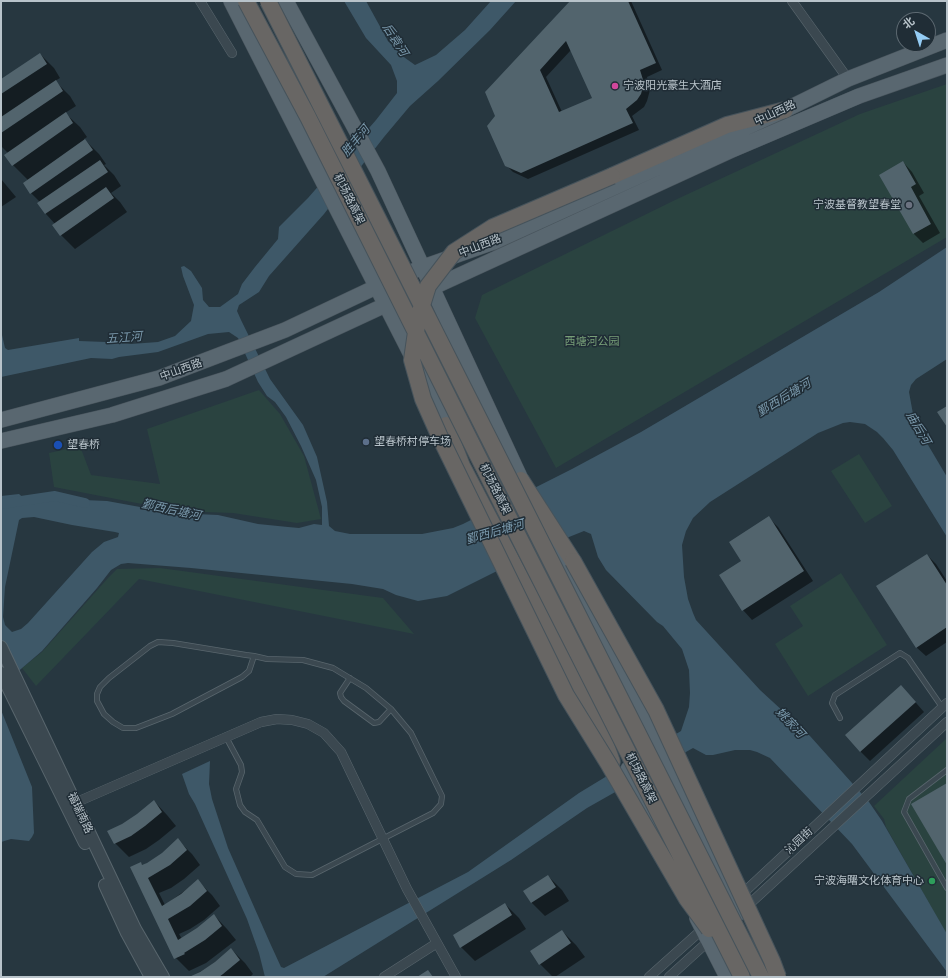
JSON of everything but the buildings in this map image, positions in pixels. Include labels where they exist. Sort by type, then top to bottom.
[{"type":"highway","name":"机场路高架","points":[[246,1],[308,117],[510,519],[735,974]]},
{"type":"highway","name":"机场路高架","points":[[268,1],[761,977]]},
{"type":"highway","points":[[735,974],[687,898],[617,777],[566,695],[439,436],[423,399],[412,360],[418,318],[428,286],[454,252],[493,226],[612,176],[727,125],[785,110]]},
{"type":"highway","points":[[446,425],[462,466],[601,731],[617,777]]},
{"type":"highway","points":[[520,478],[573,561],[656,710],[772,961],[777,977]]},
{"type":"main road","points":[[231,1],[446,425],[620,751],[706,936],[735,974]]},
{"type":"main road","points":[[286,1],[378,171],[424,267],[520,478],[651,732],[738,906],[777,977]]},
{"type":"main road","name":"中山西路","points":[[1,420],[159,378],[285,330],[376,287],[424,267],[494,242],[785,110],[848,79],[947,40]]},
{"type":"main road","name":"中山西路","points":[[1,441],[112,415],[226,379],[385,304],[433,288],[732,150],[859,96],[947,65]]},
{"type":"street","points":[[200,1],[232,53]]},
{"type":"street","points":[[792,1],[848,79]]},
{"type":"street","name":"福瑞南路","points":[[1,647],[12,682],[71,805],[135,929],[163,977]]},
{"type":"street","name":"福瑞南路","points":[[1,673],[12,682]]},
{"type":"street","name":"沁园街","points":[[669,977],[706,936],[738,906],[824,817],[945,705]]},
{"type":"street","points":[[71,805],[261,722],[278,719],[292,720],[308,724],[324,733],[341,752],[407,889],[456,977]]},
{"type":"street","name":"沁园街","points":[[649,977],[706,936],[738,906],[833,827],[945,726]]},
{"type":"street","name":"福瑞南路","points":[[71,805],[127,933],[151,977]]},
{"type":"street","points":[[384,977],[437,943]]},
{"type":"lane","points":[[226,737],[241,765],[242,772],[236,789],[240,805],[245,812],[257,820],[285,867],[296,874],[312,874],[433,813],[441,804],[442,796],[411,733],[391,708],[366,688],[333,668],[303,660],[267,659],[254,656],[158,642],[150,646],[109,678],[100,687],[97,694],[97,702],[104,714],[113,722],[123,728],[136,728],[172,714],[242,677],[249,671],[254,656]]},
{"type":"lane","points":[[840,718],[832,703],[835,695],[900,653],[908,658],[945,705]]},
{"type":"lane","points":[[350,678],[340,693],[341,697],[344,701],[374,723],[379,722],[391,708]]},
{"type":"lane","points":[[947,770],[909,799],[904,812],[947,888]]},
{"type":"green space","name":"西塘河公园","points":[[947,84],[947,237],[556,468],[475,318],[482,295],[675,200],[860,114]]},
{"type":"green space","points":[[259,390],[280,414],[304,456],[321,519],[297,523],[233,513],[178,511],[54,487],[49,453],[80,446],[91,475],[160,484],[147,429]]},
{"type":"green space","points":[[859,454],[892,506],[865,523],[831,471]]},
{"type":"green space","points":[[160,568],[383,598],[414,634],[139,579],[36,686],[22,668],[42,652],[117,569]]},
{"type":"green space","points":[[841,573],[887,645],[808,696],[775,644],[803,626],[790,606]]},
{"type":"green space","name":"宁波海曙文化体育中心","points":[[947,738],[947,935],[886,827],[884,819],[874,806]]},
{"type":"water","points":[[344,1],[366,1],[388,41],[401,55],[415,65],[436,55],[465,30],[491,1],[516,1],[490,30],[410,106],[324,214],[269,276],[259,292],[239,305],[237,311],[270,379],[303,425],[317,457],[327,502],[329,526],[335,531],[350,534],[422,534],[453,528],[463,524],[641,432],[879,292],[947,247],[947,359],[916,379],[911,385],[909,392],[913,414],[918,428],[947,477],[947,537],[893,450],[883,438],[865,424],[850,422],[843,423],[818,433],[710,502],[693,518],[686,531],[682,545],[684,577],[688,599],[696,620],[760,690],[810,736],[869,802],[882,821],[947,934],[947,972],[852,844],[770,758],[750,750],[735,750],[706,755],[693,748],[587,808],[511,860],[323,977],[265,977],[259,953],[247,919],[195,804],[189,794],[182,774],[210,761],[209,784],[212,799],[228,848],[281,967],[284,968],[468,872],[579,793],[681,731],[689,707],[690,693],[689,670],[682,649],[663,626],[657,622],[606,570],[598,557],[591,534],[584,531],[549,545],[447,596],[418,601],[396,595],[383,589],[352,584],[191,568],[128,563],[121,564],[111,570],[42,651],[1,686],[1,496],[19,494],[27,501],[31,502],[60,499],[107,501],[173,513],[218,515],[258,524],[299,528],[314,524],[322,525],[322,507],[316,480],[301,446],[286,417],[275,402],[267,396],[258,382],[238,338],[229,332],[208,334],[158,352],[112,359],[91,358],[1,377],[1,335],[5,348],[8,350],[79,338],[79,341],[131,344],[158,342],[175,336],[191,321],[194,305],[183,276],[181,267],[184,266],[191,271],[202,288],[203,300],[209,307],[220,307],[238,294],[242,284],[278,239],[279,227],[308,198],[376,120],[397,93],[397,81],[391,65],[366,38]],"holes":[[[34,517],[119,533],[118,537],[104,542],[92,552],[28,623],[21,629],[12,632],[5,625],[3,617],[5,587],[19,520],[22,518]]]},
{"type":"water","points":[[1,710],[32,787],[34,833],[29,841],[11,839],[1,842]]},
{"type":"waterway","name":"鄞西后塘河","points":[[1,504],[55,496],[85,503]]},
{"type":"place","name":"宁波阳光豪生大酒店","points":[[615,86]]},
{"type":"place","name":"宁波基督教望春堂","points":[[909,205]]},
{"type":"place","name":"望春桥村停车场","points":[[366,442]]},
{"type":"place","name":"望春桥","points":[[58,445]]},
{"type":"place","name":"宁波海曙文化体育中心","points":[[932,881]]},
{"type":"water label","name":"后袁河","points":[[395,40]]},
{"type":"water label","name":"胜丰河","points":[[356,141]]},
{"type":"water label","name":"五江河","points":[[124,338]]},
{"type":"water label","name":"庙后河","points":[[918,428]]},
{"type":"water label","name":"姚家河","points":[[790,723]]}]
